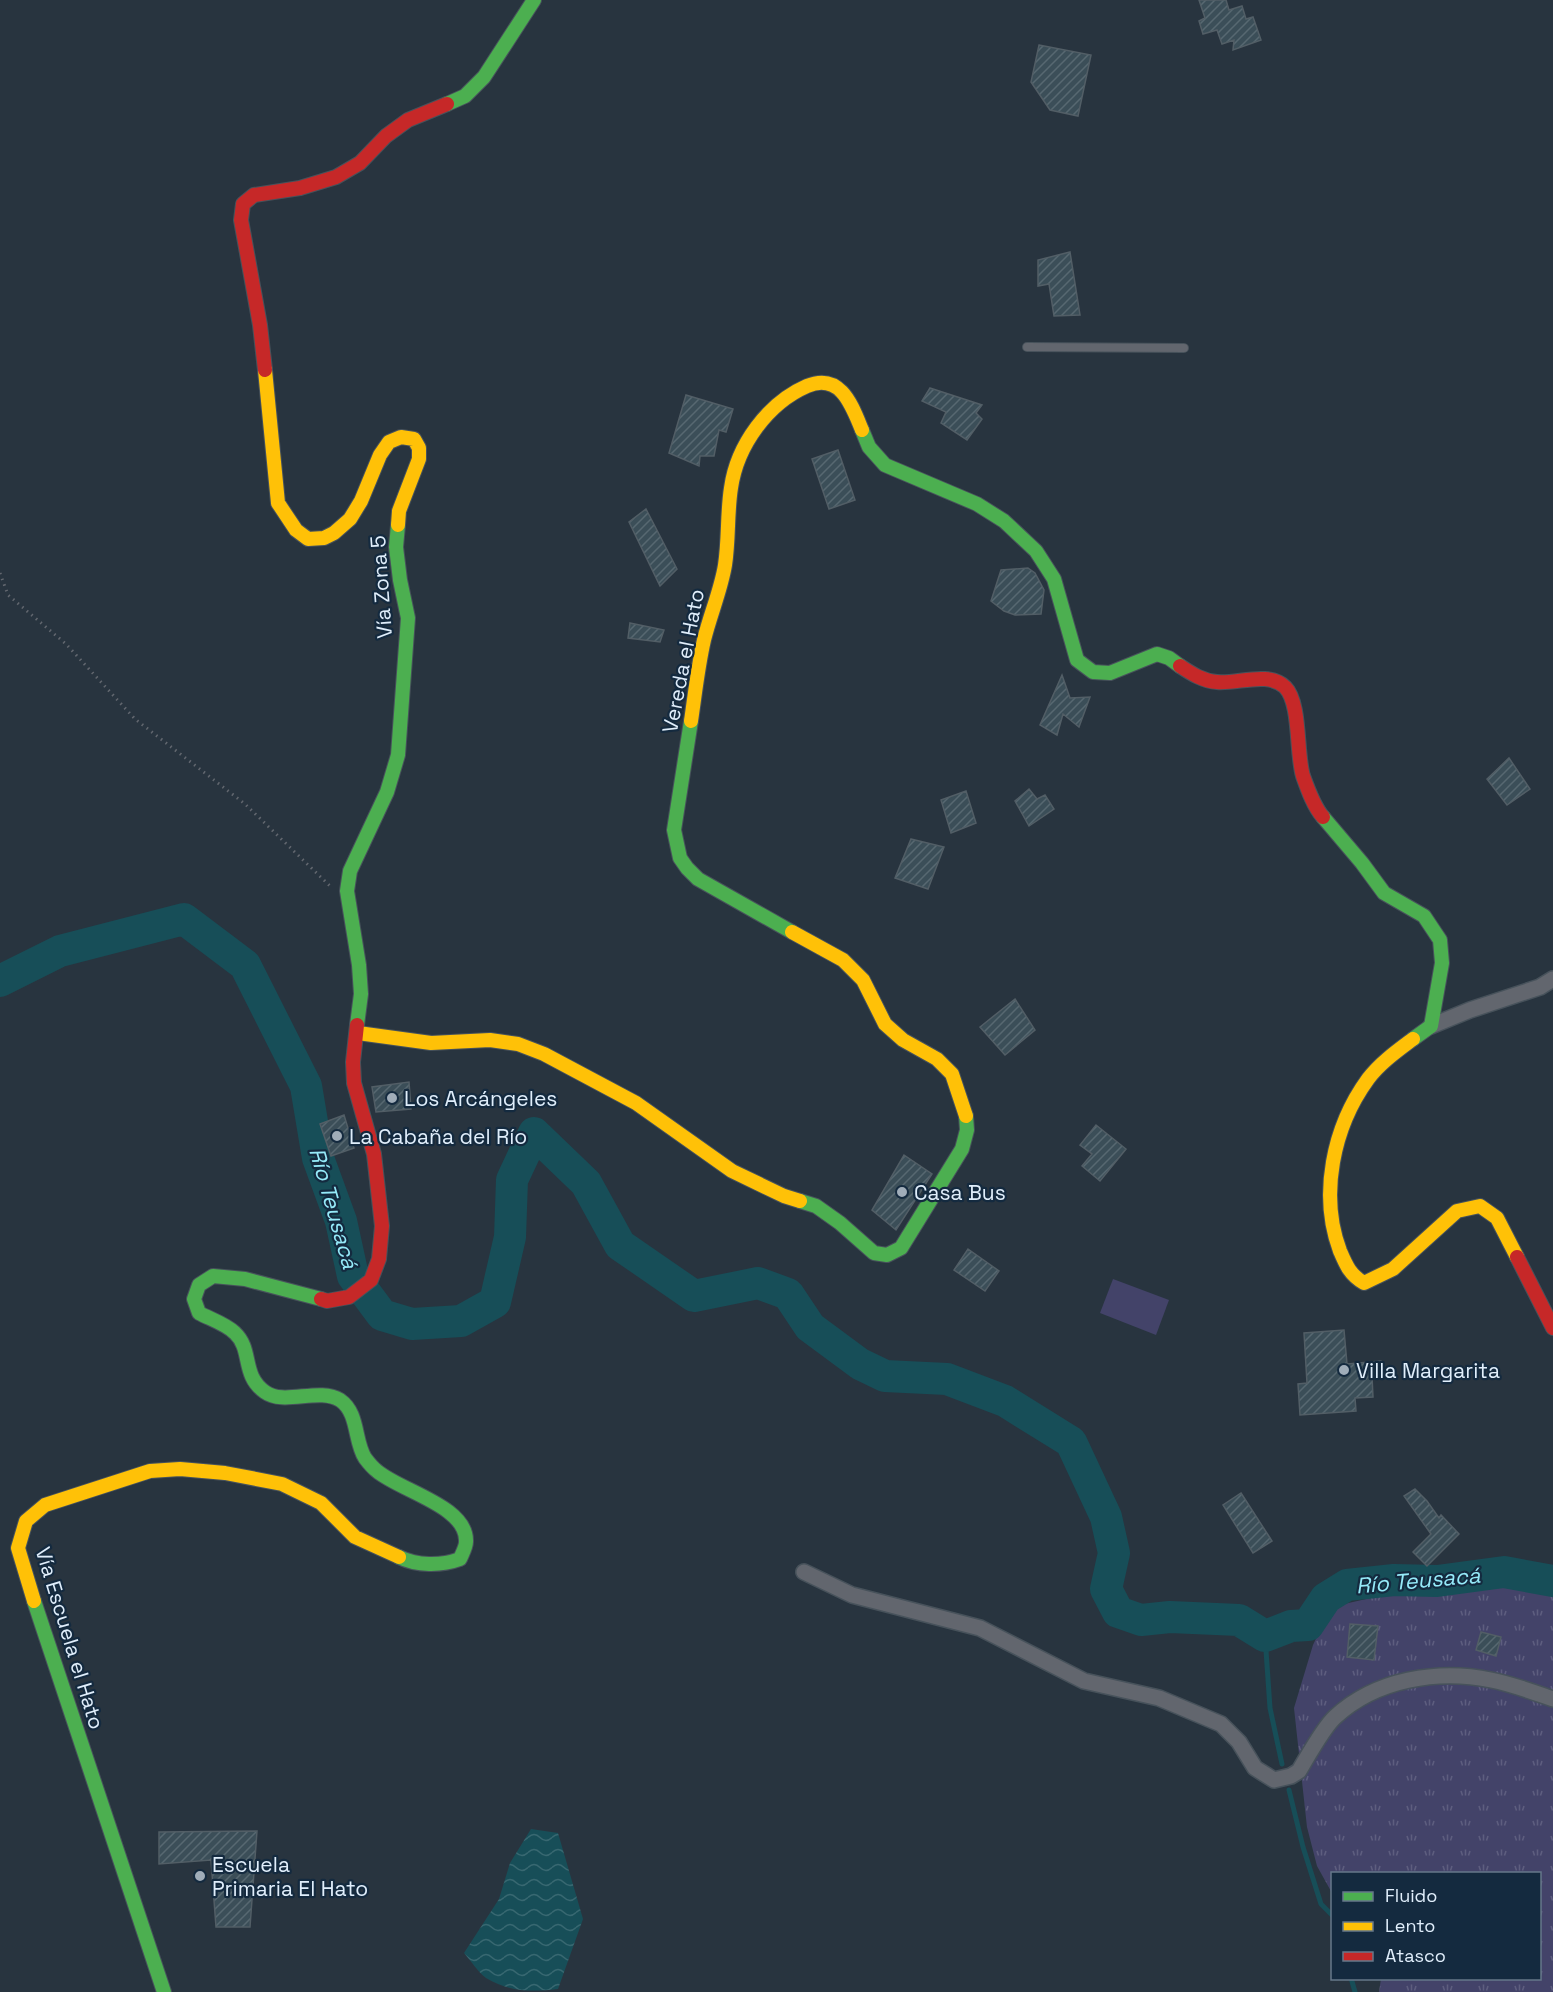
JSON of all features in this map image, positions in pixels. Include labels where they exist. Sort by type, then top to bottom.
[{"type":"street","name":"Vía Zona 5","points":[[349,1298],[371,1281],[379,1259],[382,1226],[374,1154],[354,1083],[353,1062],[361,994],[359,965],[347,891],[350,871],[387,792],[398,755],[408,618],[396,548],[399,511],[419,459],[419,448],[414,439],[404,436],[391,440],[382,449],[366,493],[350,520],[336,533],[319,540],[302,537],[287,522],[278,503],[260,325],[241,220],[243,204],[254,195],[300,188],[336,177],[360,163],[386,136],[408,120],[465,96],[484,77],[534,0]]},
{"type":"street","name":"Vereda el Hato","points":[[358,1033],[431,1044],[490,1040],[518,1044],[544,1054],[636,1103],[732,1170],[783,1196],[816,1206],[840,1222],[874,1253],[887,1255],[901,1248],[962,1149],[967,1130],[966,1112],[952,1074],[937,1059],[903,1040],[885,1024],[863,980],[843,960],[709,885],[685,869],[676,851],[674,830],[704,640],[725,566],[731,486],[740,457],[760,421],[793,392],[814,383],[835,385],[849,399],[869,447],[885,465],[977,504],[1004,521],[1036,550],[1054,579],[1077,660],[1093,672],[1110,673],[1157,654],[1169,658],[1196,677],[1217,682],[1268,679],[1284,686],[1293,699],[1303,775],[1318,811],[1384,893],[1424,916],[1440,940],[1442,963],[1431,1026]]},
{"type":"street","points":[[1553,980],[1540,987],[1470,1010],[1431,1026],[1370,1075],[1352,1106],[1339,1137],[1329,1188],[1330,1217],[1336,1245],[1351,1277],[1364,1283],[1393,1269],[1457,1211],[1480,1206],[1497,1218],[1553,1329]]},
{"type":"street","name":"Vía Escuela el Hato","points":[[164,1992],[60,1684],[18,1548],[26,1521],[45,1505],[150,1472],[180,1469],[225,1473],[282,1484],[321,1503],[356,1537],[409,1562],[446,1564],[460,1558],[466,1542],[462,1524],[451,1513],[378,1472],[364,1457],[352,1416],[341,1401],[324,1394],[297,1398],[267,1394],[252,1381],[244,1348],[235,1333],[199,1313],[194,1299],[198,1285],[213,1276],[245,1279],[327,1301],[349,1298]]},
{"type":"street","points":[[804,1572],[852,1595],[980,1628],[1084,1681],[1159,1698],[1221,1724],[1239,1742],[1256,1768],[1274,1780],[1291,1776],[1299,1771],[1333,1718],[1352,1704],[1377,1690],[1411,1680],[1448,1674],[1481,1678],[1553,1699]]},
{"type":"lane","points":[[1027,347],[1184,348]]},
{"type":"path","points":[[0,573],[8,595],[66,644],[135,719],[245,804],[350,906]]},
{"type":"green space","points":[[1113,1279],[1169,1300],[1156,1335],[1100,1313]]},
{"type":"green space","points":[[1553,1567],[1553,1992],[1379,1992],[1381,1980],[1541,1980],[1541,1872],[1331,1872],[1331,1891],[1317,1866],[1307,1827],[1294,1708],[1313,1645],[1331,1607],[1419,1587],[1486,1585]]},
{"type":"water","points":[[531,1829],[558,1833],[583,1919],[558,1989],[529,1991],[495,1983],[483,1976],[464,1953],[499,1899],[510,1863]]},
{"type":"building","points":[[1199,0],[1226,0],[1229,10],[1242,6],[1246,19],[1253,17],[1261,40],[1233,50],[1234,40],[1222,44],[1217,30],[1203,34],[1199,21],[1205,18]]},
{"type":"building","points":[[1039,45],[1091,55],[1078,116],[1050,110],[1031,82]]},
{"type":"building","points":[[1070,252],[1080,315],[1054,316],[1049,284],[1038,286],[1038,260]]},
{"type":"building","points":[[930,388],[982,405],[976,413],[982,419],[967,440],[941,423],[946,412],[922,401]]},
{"type":"building","points":[[686,395],[733,409],[726,432],[719,430],[714,456],[700,456],[699,466],[669,453]]},
{"type":"building","points":[[838,450],[855,500],[829,509],[812,459]]},
{"type":"building","points":[[646,509],[677,569],[660,586],[629,522]]},
{"type":"building","points":[[1028,568],[1035,573],[1044,590],[1041,614],[1015,615],[1004,611],[991,601],[1001,570]]},
{"type":"building","points":[[630,623],[664,630],[660,642],[628,638]]},
{"type":"building","points":[[1062,675],[1070,698],[1090,697],[1079,727],[1063,714],[1057,735],[1040,725]]},
{"type":"building","points":[[1509,758],[1530,789],[1507,805],[1487,779]]},
{"type":"building","points":[[1029,789],[1037,799],[1045,795],[1054,809],[1029,826],[1015,801]]},
{"type":"building","points":[[966,791],[976,823],[951,833],[941,800]]},
{"type":"building","points":[[911,839],[944,847],[928,889],[895,878]]},
{"type":"building","points":[[1015,999],[1035,1030],[1005,1055],[980,1027]]},
{"type":"building","name":"Los Arcángeles","points":[[409,1082],[411,1109],[376,1112],[372,1087]]},
{"type":"building","name":"La Cabaña del Río","points":[[344,1115],[354,1148],[331,1156],[320,1124]]},
{"type":"building","points":[[1096,1125],[1126,1149],[1100,1181],[1082,1166],[1092,1154],[1080,1145]]},
{"type":"building","name":"Casa Bus","points":[[904,1155],[932,1174],[896,1230],[872,1210]]},
{"type":"building","points":[[968,1249],[999,1271],[985,1291],[954,1270]]},
{"type":"building","name":"Villa Margarita","points":[[1344,1330],[1347,1364],[1381,1361],[1382,1376],[1372,1376],[1373,1397],[1355,1398],[1356,1411],[1300,1415],[1298,1384],[1307,1383],[1304,1333]]},
{"type":"building","points":[[1415,1489],[1439,1518],[1441,1515],[1459,1534],[1427,1566],[1413,1552],[1431,1534],[1404,1496]]},
{"type":"building","points":[[1241,1493],[1272,1541],[1253,1553],[1223,1505]]},
{"type":"building","points":[[1350,1624],[1378,1626],[1374,1660],[1347,1657]]},
{"type":"building","points":[[1481,1632],[1501,1637],[1496,1656],[1476,1650]]},
{"type":"building","points":[[257,1831],[250,1927],[216,1927],[211,1860],[159,1864],[159,1832]]},
{"type":"waterway","name":"Río Teusacá","points":[[0,981],[60,951],[184,919],[245,965],[306,1086],[318,1158],[341,1221],[353,1276],[382,1315],[412,1324],[461,1321],[495,1302],[510,1237],[512,1180],[534,1133],[586,1183],[620,1245],[694,1296],[758,1283],[788,1294],[810,1327],[860,1364],[885,1376],[947,1379],[1005,1401],[1071,1442],[1106,1517],[1114,1553],[1106,1589],[1118,1612],[1141,1620],[1170,1617],[1239,1620],[1265,1636],[1291,1626],[1308,1625],[1326,1598],[1347,1585],[1394,1580],[1437,1581],[1504,1572],[1553,1581]]},
{"type":"waterway","points":[[1265,1636],[1270,1708],[1282,1764]]},
{"type":"waterway","points":[[1289,1790],[1303,1847],[1321,1904],[1331,1914]]},
{"type":"waterway","points":[[1352,1980],[1355,1992]]},
{"type":"traffic: fast","points":[[447,104],[465,96],[484,77],[534,0]]},
{"type":"traffic: fast","points":[[862,430],[869,447],[885,465],[977,504],[1004,521],[1036,551],[1054,579],[1077,660],[1093,672],[1110,673],[1157,654],[1169,658],[1180,666]]},
{"type":"traffic: fast","points":[[357,1025],[361,994],[359,965],[347,891],[350,871],[387,792],[398,755],[408,618],[396,547],[398,525]]},
{"type":"traffic: fast","points":[[691,721],[674,830],[680,858],[698,879],[792,932]]},
{"type":"traffic: fast","points":[[1323,817],[1384,893],[1424,916],[1440,940],[1442,963],[1431,1026],[1413,1039]]},
{"type":"traffic: fast","points":[[800,1201],[816,1206],[840,1223],[874,1253],[887,1255],[901,1248],[962,1149],[967,1130],[966,1116]]},
{"type":"traffic: fast","points":[[321,1299],[245,1279],[213,1276],[199,1285],[194,1299],[199,1313],[235,1333],[244,1347],[253,1378],[265,1392],[282,1397],[322,1395],[340,1400],[350,1412],[362,1451],[372,1467],[445,1509],[464,1529],[466,1544],[460,1559],[429,1564],[399,1557]]},
{"type":"traffic: fast","points":[[34,1601],[164,1992]]},
{"type":"traffic: slow","points":[[265,370],[278,503],[296,530],[308,539],[324,538],[334,533],[350,519],[361,501],[380,455],[389,442],[401,437],[414,439],[419,448],[419,459],[399,511],[398,525]]},
{"type":"traffic: slow","points":[[691,721],[704,640],[725,565],[734,472],[747,441],[767,414],[780,403],[807,386],[819,383],[837,387],[844,394],[862,430]]},
{"type":"traffic: slow","points":[[792,932],[843,960],[863,980],[885,1024],[903,1040],[937,1059],[952,1074],[966,1116]]},
{"type":"traffic: slow","points":[[358,1033],[431,1043],[490,1040],[518,1044],[544,1054],[636,1103],[732,1171],[784,1196],[800,1201]]},
{"type":"traffic: slow","points":[[1413,1039],[1383,1062],[1368,1079],[1346,1118],[1338,1140],[1330,1185],[1331,1207],[1334,1230],[1344,1261],[1352,1273],[1364,1283],[1393,1269],[1457,1211],[1480,1206],[1497,1218],[1517,1257]]},
{"type":"traffic: slow","points":[[34,1601],[18,1548],[26,1521],[45,1505],[150,1471],[180,1469],[225,1473],[282,1484],[321,1503],[355,1537],[399,1557]]},
{"type":"traffic: jam","points":[[265,370],[260,325],[241,220],[243,204],[254,195],[300,188],[336,177],[360,163],[386,136],[408,120],[447,104]]},
{"type":"traffic: jam","points":[[1180,666],[1207,680],[1225,682],[1262,679],[1278,682],[1285,687],[1294,704],[1303,776],[1314,803],[1323,817]]},
{"type":"traffic: jam","points":[[321,1299],[327,1301],[349,1297],[371,1280],[379,1259],[382,1226],[374,1154],[354,1083],[353,1062],[357,1025]]},
{"type":"traffic: jam","points":[[1517,1257],[1553,1328]]},
{"type":"place","name":"Los Arcángeles","points":[[392,1098]]},
{"type":"place","name":"La Cabaña del Río","points":[[337,1136]]},
{"type":"place","name":"Casa Bus","points":[[902,1192]]},
{"type":"place","name":"Villa Margarita","points":[[1344,1370]]},
{"type":"place","name":"Escuela Primaria El Hato","points":[[200,1876]]}]
